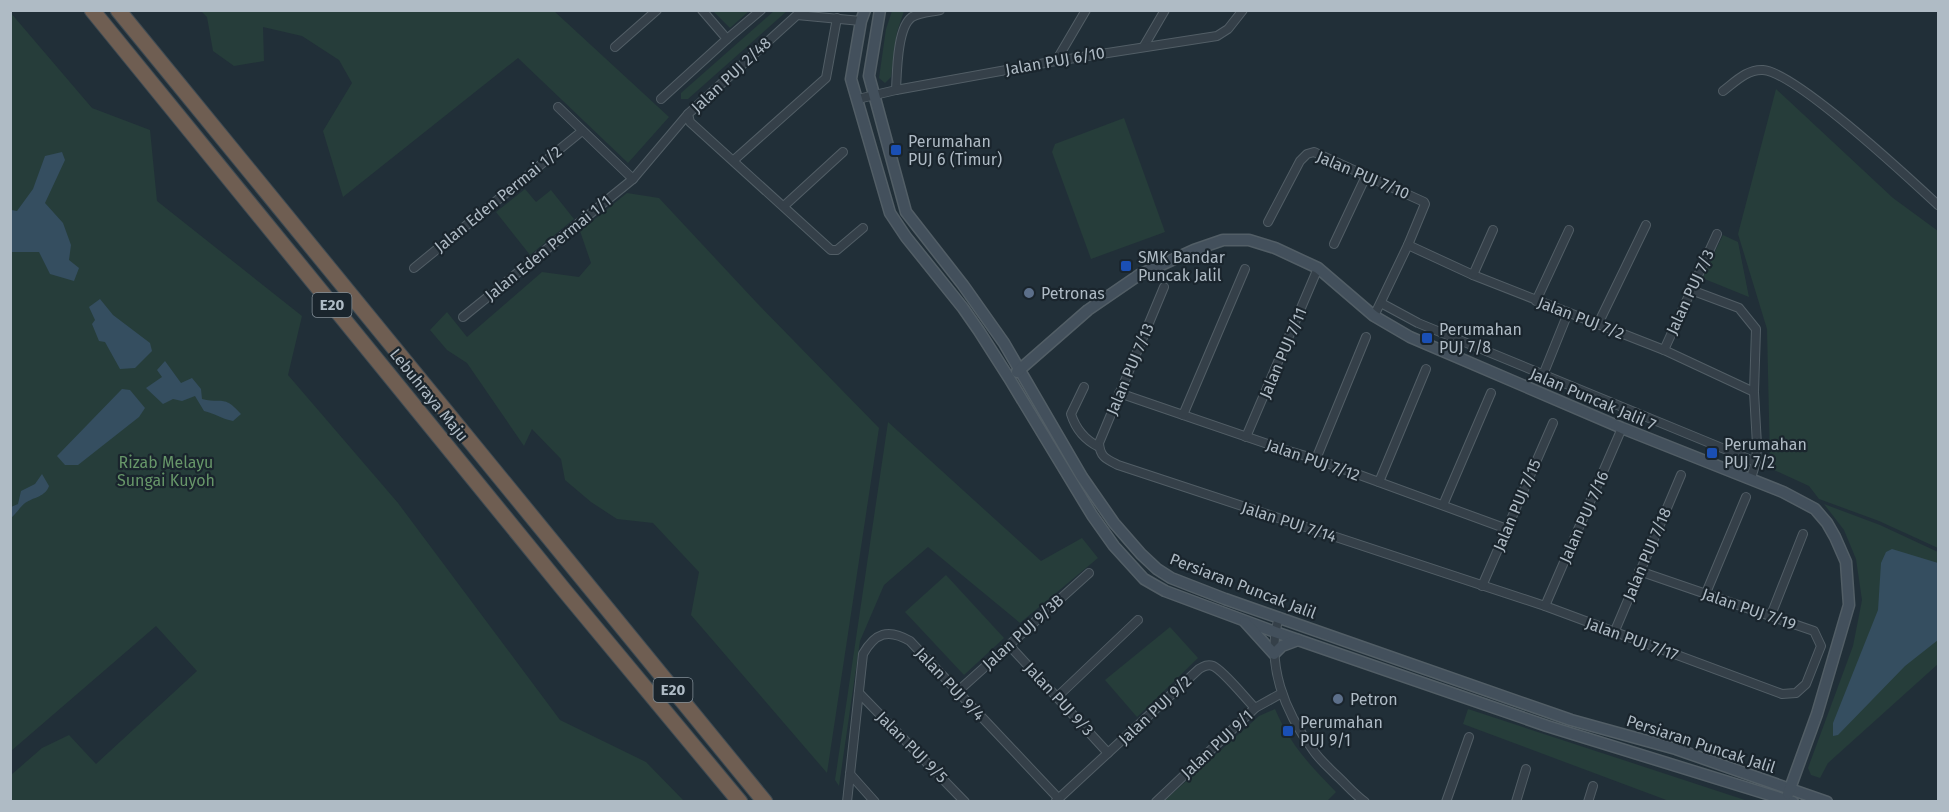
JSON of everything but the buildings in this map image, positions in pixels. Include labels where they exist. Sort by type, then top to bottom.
[{"type":"highway","name":"Lebuhraya Maju","points":[[118,10],[765,801]]},
{"type":"highway","points":[[123,10],[142,41]]},
{"type":"highway","name":"Lebuhraya Maju","points":[[93,14],[564,590],[740,801]]},
{"type":"main road","name":"Persiaran Puncak Jalil","points":[[880,10],[869,76],[906,212],[963,285],[1009,351],[1082,477],[1114,523],[1157,569],[1171,578],[1571,720],[1676,749],[1790,796]]},
{"type":"main road","name":"Persiaran Puncak Jalil","points":[[863,16],[851,79],[890,213],[939,280],[963,308],[1009,378],[1092,515],[1129,564],[1154,586],[1275,632],[1547,726],[1790,796],[1827,801]]},
{"type":"main road","name":"Jalan Puncak Jalil 7","points":[[1009,378],[1088,310],[1139,275],[1194,250],[1223,240],[1249,240],[1275,248],[1318,268],[1374,316],[1410,338],[1622,428],[1751,478],[1815,509],[1835,537],[1846,562],[1849,605],[1790,796]]},
{"type":"main road","points":[[1009,351],[1022,356],[1039,354]]},
{"type":"main road","points":[[1031,388],[1031,370],[1039,354]]},
{"type":"main road","points":[[1243,620],[1274,654],[1282,646],[1298,640]]},
{"type":"street","points":[[615,47],[657,10]]},
{"type":"street","name":"Jalan PUJ 2/48","points":[[702,10],[727,39]]},
{"type":"street","points":[[661,99],[761,10]]},
{"type":"street","points":[[896,90],[899,52],[906,24],[915,16],[940,10]]},
{"type":"street","points":[[1056,61],[1086,10]]},
{"type":"street","points":[[1144,46],[1165,10]]},
{"type":"street","name":"Jalan PUJ 6/10","points":[[858,99],[1056,61],[1217,36],[1228,29],[1243,10]]},
{"type":"street","name":"Jalan PUJ 2/48","points":[[862,228],[835,252],[831,250],[690,122],[688,114],[796,15],[837,18],[863,16]]},
{"type":"street","points":[[734,160],[826,78],[837,18]]},
{"type":"street","points":[[1723,91],[1745,74],[1755,70],[1766,70],[1783,78],[1799,87],[1837,117],[1938,205]]},
{"type":"street","points":[[558,107],[633,179]]},
{"type":"street","name":"Jalan Eden Permai 1/1","points":[[463,316],[633,179],[688,114]]},
{"type":"street","name":"Jalan Eden Permai 1/2","points":[[414,268],[582,131]]},
{"type":"street","points":[[784,206],[843,152]]},
{"type":"street","name":"Jalan PUJ 7/10","points":[[1268,222],[1300,161],[1307,154],[1314,152],[1424,202],[1408,245]]},
{"type":"street","points":[[1334,244],[1366,176]]},
{"type":"street","points":[[1598,324],[1646,225]]},
{"type":"street","points":[[1473,275],[1493,230]]},
{"type":"street","points":[[1536,301],[1569,230]]},
{"type":"street","name":"Jalan PUJ 7/3","points":[[1664,350],[1717,234]]},
{"type":"street","points":[[1374,316],[1408,245]]},
{"type":"street","name":"Jalan PUJ 7/2","points":[[1408,245],[1536,301],[1664,350],[1754,392]]},
{"type":"street","name":"Jalan PUJ 7/11","points":[[1246,437],[1318,268]]},
{"type":"street","points":[[1183,415],[1245,269]]},
{"type":"street","name":"Jalan PUJ 7/13","points":[[1100,449],[1099,443],[1164,287]]},
{"type":"street","points":[[1691,290],[1739,308],[1756,329],[1754,392],[1757,445],[1756,462],[1751,478]]},
{"type":"street","points":[[1380,303],[1418,323],[1756,462]]},
{"type":"street","points":[[1543,375],[1568,313]]},
{"type":"street","points":[[1316,459],[1366,337]]},
{"type":"street","points":[[1379,482],[1426,369]]},
{"type":"street","name":"Jalan PUJ 7/14","points":[[1084,387],[1071,414],[1073,422],[1081,434],[1100,449],[1105,458],[1118,465],[1482,586]]},
{"type":"street","name":"Jalan PUJ 7/12","points":[[1119,393],[1316,459],[1507,529]]},
{"type":"street","points":[[1443,505],[1491,393]]},
{"type":"street","name":"Jalan PUJ 7/15","points":[[1482,586],[1552,423]]},
{"type":"street","name":"Jalan PUJ 7/16","points":[[1545,606],[1622,428]]},
{"type":"street","name":"Jalan PUJ 7/18","points":[[1614,633],[1680,475]]},
{"type":"street","points":[[1706,593],[1746,497]]},
{"type":"street","points":[[1771,615],[1803,534]]},
{"type":"street","name":"Jalan PUJ 7/19","points":[[1639,571],[1814,631],[1821,646],[1806,684],[1796,693],[1782,693]]},
{"type":"street","name":"Jalan PUJ 9/3B","points":[[957,692],[1089,573]]},
{"type":"street","name":"Jalan PUJ 7/17","points":[[1482,586],[1545,606],[1782,693]]},
{"type":"street","points":[[1279,617],[1275,632],[1276,673],[1294,721],[1313,752],[1356,795],[1365,801]]},
{"type":"street","points":[[1057,697],[1138,620]]},
{"type":"street","name":"Jalan PUJ 9/4","points":[[847,801],[862,654],[876,638],[889,633],[902,636],[910,641],[1057,800]]},
{"type":"street","name":"Jalan PUJ 9/3","points":[[1009,645],[1108,753]]},
{"type":"street","name":"Jalan PUJ 9/2","points":[[1057,800],[1199,669],[1205,666],[1210,665],[1219,670],[1255,708]]},
{"type":"street","name":"Jalan PUJ 9/5","points":[[859,693],[965,801]]},
{"type":"street","name":"Jalan PUJ 9/1","points":[[1156,801],[1255,708],[1282,693]]},
{"type":"street","points":[[1446,801],[1469,737]]},
{"type":"street","points":[[1516,801],[1526,769]]},
{"type":"street","points":[[849,774],[875,801]]},
{"type":"street","points":[[1588,801],[1593,786]]},
{"type":"green space","points":[[201,11],[554,11],[669,117],[628,163],[518,58],[343,197],[323,131],[352,83],[339,60],[302,36],[263,27],[264,61],[234,66],[213,51],[207,17]]},
{"type":"green space","points":[[713,11],[749,11],[730,28]]},
{"type":"green space","points":[[774,11],[787,11],[688,99],[681,99],[681,93]]},
{"type":"green space","points":[[892,11],[904,11],[897,32],[891,77],[885,83],[879,78],[886,29]]},
{"type":"green space","name":"Rizab Melayu Sungai Kuyoh","points":[[10,12],[92,108],[150,130],[157,201],[302,316],[288,375],[398,503],[560,720],[646,762],[684,801],[11,801],[11,775],[42,748],[69,735],[96,764],[197,671],[156,626],[11,751]]},
{"type":"green space","points":[[1776,89],[1893,198],[1938,231],[1938,548],[1879,521],[1819,499],[1809,486],[1774,470],[1770,462],[1767,329],[1738,234]]},
{"type":"green space","points":[[1124,118],[1165,232],[1091,259],[1052,152],[1055,144]]},
{"type":"green space","points":[[525,189],[536,202],[551,190],[574,219],[530,255],[496,212]]},
{"type":"green space","points":[[627,193],[659,198],[879,428],[827,773],[691,615],[699,572],[653,523],[617,519],[591,502],[565,480],[561,459],[532,429],[524,446],[467,363],[447,350],[430,330],[447,312],[467,337],[542,272],[579,277],[591,263],[580,231]]},
{"type":"green space","points":[[1723,235],[1738,242],[1749,297],[1702,278]]},
{"type":"green space","points":[[888,422],[1041,561],[1082,538],[1098,558],[1020,623],[928,547],[884,585],[860,641],[839,786],[835,780]]},
{"type":"green space","points":[[1824,504],[1880,525],[1938,552],[1938,664],[1828,763],[1820,778],[1811,775],[1808,768],[1853,646],[1862,600],[1856,559],[1844,530]]},
{"type":"green space","points":[[946,575],[1004,638],[964,675],[905,612]]},
{"type":"green space","points":[[1170,627],[1198,658],[1137,717],[1105,680]]},
{"type":"green space","points":[[1275,709],[1294,744],[1336,792],[1327,801],[1164,801],[1259,716]]},
{"type":"green space","points":[[1468,709],[1748,801],[1669,801],[1463,724]]},
{"type":"water","points":[[62,152],[65,160],[45,203],[63,223],[71,245],[69,260],[79,268],[74,281],[50,274],[39,252],[11,252],[11,210],[17,211],[33,189],[45,156]]},
{"type":"water","points":[[100,299],[113,315],[150,343],[152,351],[135,368],[120,369],[105,342],[99,341],[92,324],[95,320],[89,307]]},
{"type":"water","points":[[165,361],[181,383],[192,378],[201,389],[202,399],[226,402],[241,414],[233,421],[204,411],[195,396],[182,401],[173,399],[163,404],[146,388],[162,377],[157,370]]},
{"type":"water","points":[[122,389],[130,390],[145,408],[139,417],[78,465],[65,465],[57,456]]},
{"type":"water","points":[[42,474],[49,486],[47,490],[25,503],[11,518],[11,507],[18,504],[21,491],[35,484]]},
{"type":"water","points":[[1892,549],[1938,563],[1938,640],[1905,666],[1838,735],[1833,736],[1833,723],[1878,610],[1881,563],[1886,552]]},
{"type":"place","name":"Perumahan PUJ 6 (Timur)","points":[[896,150]]},
{"type":"place","name":"SMK Bandar Puncak Jalil","points":[[1126,266]]},
{"type":"place","name":"Petronas","points":[[1029,293]]},
{"type":"place","name":"Perumahan PUJ 7/8","points":[[1427,338]]},
{"type":"place","name":"Perumahan PUJ 7/2","points":[[1712,453]]},
{"type":"place","name":"Petron","points":[[1338,699]]},
{"type":"place","name":"Perumahan PUJ 9/1","points":[[1288,731]]}]
